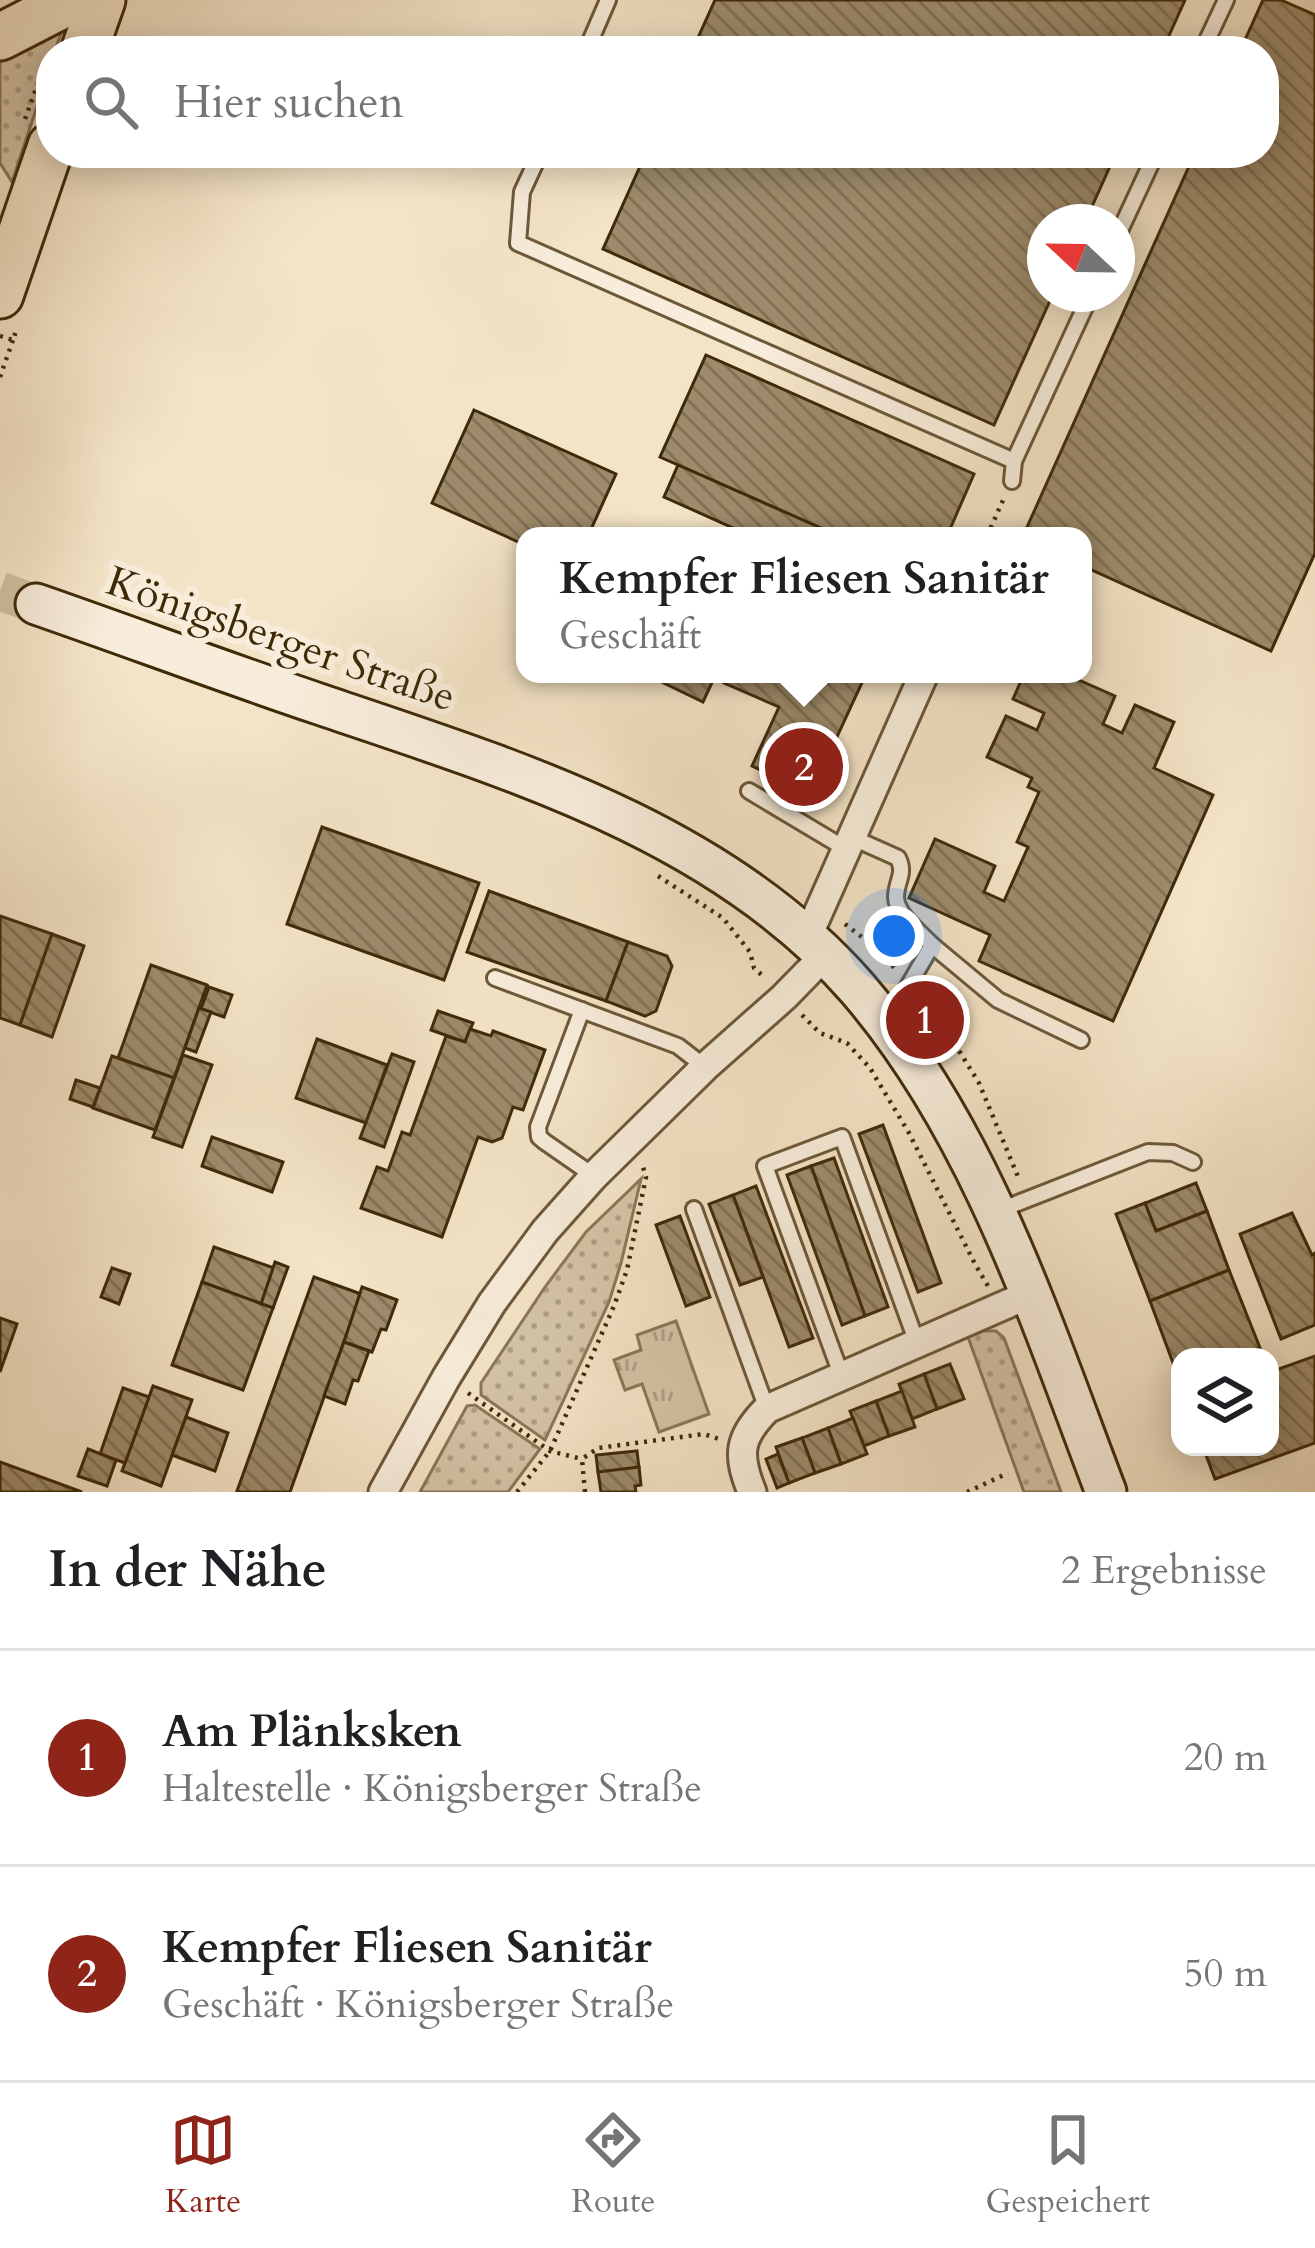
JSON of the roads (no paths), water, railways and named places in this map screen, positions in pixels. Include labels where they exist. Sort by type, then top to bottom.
[{"type":"main road","points":[[0,38],[80,1],[83,36]]},
{"type":"main road","points":[[3,261],[36,139]]},
{"type":"street","name":"Königsberger Straße","points":[[36,604],[569,793],[690,854],[818,933],[1011,1205],[1015,1300],[1106,1492]]},
{"type":"street","points":[[383,1492],[446,1378],[532,1249],[594,1176],[784,997],[818,933],[849,843],[920,683]]},
{"type":"street","points":[[752,1492],[742,1466],[742,1446],[752,1424],[767,1409],[1015,1300]]},
{"type":"lane","points":[[592,36],[608,0]]},
{"type":"lane","points":[[1209,36],[1226,0]]},
{"type":"lane","points":[[533,168],[522,192],[518,243],[1014,461]]},
{"type":"lane","points":[[1132,204],[1149,168]]},
{"type":"lane","points":[[1012,481],[1014,461],[1083,312]]},
{"type":"lane","points":[[749,791],[849,843],[898,858],[903,869],[896,898],[900,910],[932,945],[998,1000],[1081,1040]]},
{"type":"lane","points":[[886,1026],[932,945]]},
{"type":"lane","points":[[494,978],[678,1046],[705,1067]]},
{"type":"lane","points":[[582,1010],[538,1127],[539,1137],[594,1176]]},
{"type":"lane","points":[[842,1377],[765,1166],[842,1136],[917,1343]]},
{"type":"lane","points":[[1011,1205],[1148,1152],[1173,1153],[1193,1162]]},
{"type":"lane","points":[[694,1209],[767,1409]]},
{"type":"tunnel","points":[[0,591],[36,604]]},
{"type":"place","name":"Kempfer Fliesen Sanitär","points":[[804,767]]},
{"type":"place","name":"Am Plänksken","points":[[925,1020]]}]
